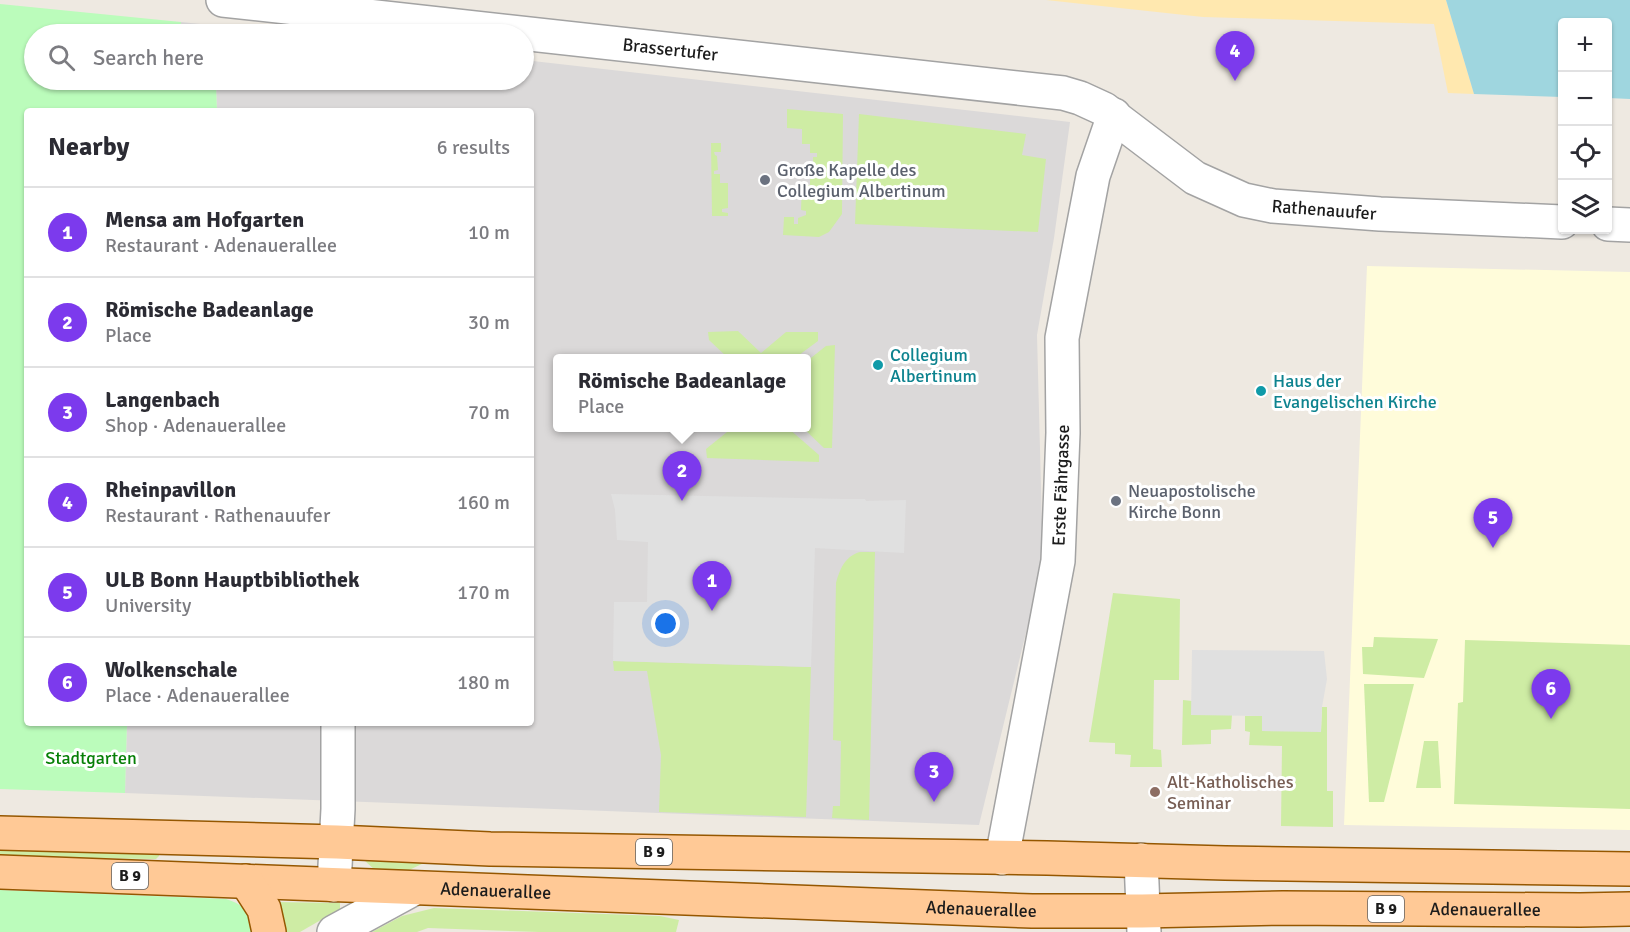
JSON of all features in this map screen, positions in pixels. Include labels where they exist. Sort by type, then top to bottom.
[{"type":"main road","name":"B 9","points":[[0,833],[337,842],[489,849],[1630,869]]},
{"type":"main road","points":[[413,889],[489,849]]},
{"type":"main road","name":"Adenauerallee","points":[[0,872],[1032,911],[1143,922],[1283,908],[1630,909]]},
{"type":"main road","points":[[246,880],[264,909],[269,932]]},
{"type":"street","name":"Brassertufer","points":[[223,0],[440,24]]},
{"type":"street","name":"Brassertufer","points":[[534,34],[1063,93],[1092,102],[1114,115]]},
{"type":"street","name":"Rathenauufer","points":[[1114,115],[1195,178],[1244,201],[1273,206],[1380,214],[1558,222]]},
{"type":"street","name":"Erste Fährgasse","points":[[1002,858],[1058,561],[1063,433],[1062,338],[1093,176],[1114,115]]},
{"type":"street","points":[[1612,224],[1630,225]]},
{"type":"street","points":[[334,885],[337,842],[338,726]]},
{"type":"street","points":[[1141,860],[1143,922]]},
{"type":"street","points":[[334,932],[413,889]]},
{"type":"shaded area","points":[[534,61],[1070,122],[1054,238],[1037,335],[1043,563],[979,825],[125,793],[127,726],[534,726],[534,108],[217,108],[216,90],[534,90]]},
{"type":"shaded area","points":[[1367,266],[1630,272],[1630,830],[1344,825]]},
{"type":"shaded area","points":[[611,494],[865,499],[866,501],[906,500],[904,553],[815,548],[811,667],[613,661],[614,602],[647,602],[648,542],[617,540],[615,510]]},
{"type":"shaded area","points":[[1192,650],[1324,651],[1327,679],[1322,707],[1321,732],[1262,731],[1262,716],[1191,715]]},
{"type":"green space","name":"Stadtgarten","points":[[0,4],[181,22],[181,24],[24,24],[24,90],[216,90],[217,108],[24,108],[24,726],[127,726],[125,793],[0,789]]},
{"type":"green space","points":[[787,109],[843,114],[842,214],[829,232],[819,237],[783,235],[784,217],[794,217],[794,224],[798,224],[798,218],[806,215],[806,211],[801,210],[802,185],[810,185],[810,176],[816,176],[816,172],[813,172],[813,157],[817,157],[817,153],[810,153],[810,144],[802,144],[802,129],[787,128]]},
{"type":"green space","points":[[859,114],[1026,134],[1022,155],[1046,159],[1038,232],[855,224]]},
{"type":"green space","points":[[711,143],[721,143],[721,152],[714,152],[717,156],[718,170],[714,171],[714,174],[720,174],[720,183],[728,183],[728,208],[722,209],[722,212],[728,213],[728,216],[712,216]]},
{"type":"green space","points":[[738,331],[761,353],[786,332],[818,332],[818,341],[800,354],[724,354],[709,340],[708,332]]},
{"type":"green space","points":[[835,345],[832,448],[824,448],[807,432],[811,432],[811,358],[826,346]]},
{"type":"green space","points":[[727,432],[793,432],[819,455],[819,462],[707,458],[706,449]]},
{"type":"green space","points":[[860,552],[875,552],[869,820],[832,818],[833,806],[840,806],[841,741],[833,740],[836,583],[841,568],[847,560]]},
{"type":"green space","points":[[1113,593],[1180,599],[1179,680],[1154,680],[1153,749],[1161,750],[1162,767],[1130,767],[1131,755],[1115,754],[1115,743],[1089,742]]},
{"type":"green space","points":[[1374,637],[1438,639],[1424,678],[1363,674],[1362,647],[1373,647]]},
{"type":"green space","points":[[1465,640],[1630,645],[1630,809],[1454,804],[1458,703],[1463,702]]},
{"type":"green space","points":[[613,661],[811,667],[806,817],[659,812],[661,755],[647,671],[614,671]]},
{"type":"green space","points":[[1364,684],[1414,684],[1384,802],[1369,802]]},
{"type":"green space","points":[[1183,700],[1192,701],[1192,715],[1232,715],[1231,729],[1211,730],[1211,744],[1182,745]]},
{"type":"green space","points":[[1322,707],[1327,707],[1327,791],[1333,791],[1333,827],[1281,826],[1282,746],[1249,745],[1250,732],[1245,731],[1245,716],[1262,716],[1263,731],[1321,731]]},
{"type":"green space","points":[[1424,741],[1438,741],[1441,788],[1416,788]]},
{"type":"green space","points":[[0,847],[159,854],[159,856],[156,859],[0,857]]},
{"type":"green space","points":[[424,857],[424,863],[407,871],[376,871],[364,860]]},
{"type":"green space","points":[[0,890],[226,899],[246,910],[254,932],[0,932]]},
{"type":"green space","points":[[274,902],[340,903],[340,909],[300,932],[282,932]]},
{"type":"green space","points":[[434,908],[660,916],[679,920],[676,932],[539,932],[428,928],[417,932],[372,932],[402,916]]},
{"type":"sand","points":[[1046,0],[1446,0],[1474,94],[1448,93],[1434,24],[1203,17]]},
{"type":"water","points":[[1446,0],[1630,0],[1630,99],[1612,98],[1612,18],[1558,18],[1558,97],[1474,94]]},
{"type":"place","name":"Rheinpavillon","points":[[1235,81]]},
{"type":"place","name":"Große Kapelle des Collegium Albertinum","points":[[765,180]]},
{"type":"place","name":"Collegium Albertinum","points":[[878,365]]},
{"type":"place","name":"Haus der Evangelischen Kirche","points":[[1261,391]]},
{"type":"place","name":"Römische Badeanlage","points":[[682,501]]},
{"type":"place","name":"Neuapostolische Kirche Bonn","points":[[1116,501]]},
{"type":"place","name":"ULB Bonn Hauptbibliothek","points":[[1493,548]]},
{"type":"place","name":"Mensa am Hofgarten","points":[[712,611]]},
{"type":"place","name":"Wolkenschale","points":[[1551,719]]},
{"type":"place","name":"Alt-Katholisches Seminar","points":[[1155,792]]},
{"type":"place","name":"Langenbach","points":[[934,802]]}]
